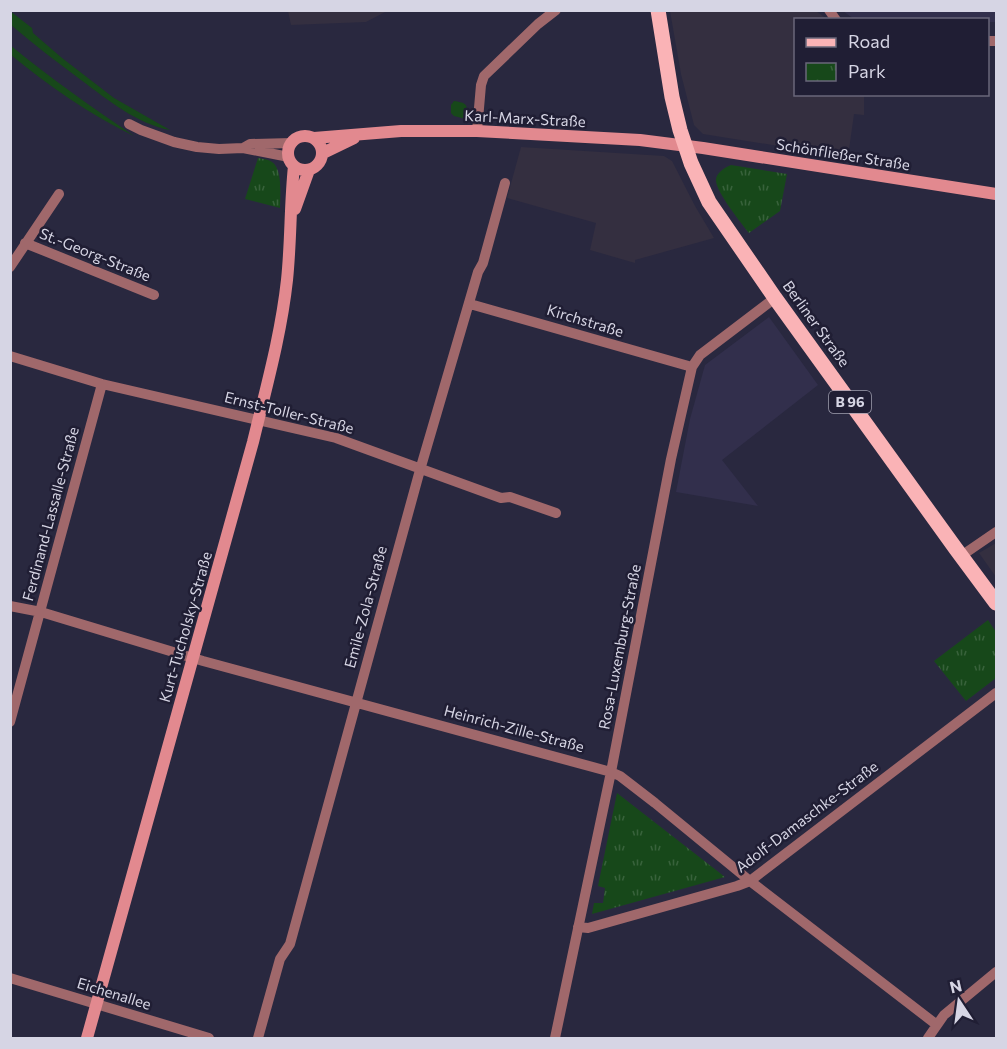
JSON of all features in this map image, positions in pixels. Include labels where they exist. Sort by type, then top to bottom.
[{"type":"main road","name":"B 96","points":[[658,10],[672,97],[685,145]]},
{"type":"main road","name":"Karl-Marx-Straße","points":[[292,142],[299,137],[309,136],[314,138],[414,130],[477,130],[685,145]]},
{"type":"main road","name":"Karl-Marx-Straße","points":[[292,162],[299,169],[309,170],[319,164],[323,153],[363,134]]},
{"type":"main road","points":[[314,138],[322,147],[323,153]]},
{"type":"main road","points":[[292,142],[289,147],[292,162]]},
{"type":"main road","name":"Schönfließer Straße","points":[[685,145],[996,194]]},
{"type":"main road","name":"Berliner Straße","points":[[685,145],[701,188],[709,202],[775,298],[996,603]]},
{"type":"main road","name":"Kurt-Tucholsky-Straße","points":[[87,1038],[250,453],[269,377],[287,280],[292,162]]},
{"type":"main road","name":"Kurt-Tucholsky-Straße","points":[[291,218],[309,170]]},
{"type":"street","points":[[477,130],[481,85],[484,76],[538,24],[556,10]]},
{"type":"street","name":"Karl-Marx-Straße","points":[[129,124],[174,142],[219,149],[243,148],[292,162]]},
{"type":"street","name":"Karl-Marx-Straße","points":[[243,148],[250,144],[292,142]]},
{"type":"street","name":"Emile-Zola-Straße","points":[[258,1038],[280,959],[290,944],[420,470],[505,183]]},
{"type":"street","name":"St.-Georg-Straße","points":[[10,267],[59,194]]},
{"type":"street","name":"St.-Georg-Straße","points":[[26,243],[154,295]]},
{"type":"street","points":[[692,367],[700,355],[775,298]]},
{"type":"street","name":"Kirchstraße","points":[[470,304],[692,367]]},
{"type":"street","name":"Ernst-Toller-Straße","points":[[10,356],[102,384],[336,438],[501,498],[510,497],[556,513]]},
{"type":"street","name":"Rosa-Luxemburg-Straße","points":[[555,1038],[671,459],[692,367]]},
{"type":"street","name":"Ferdinand-Lassalle-Straße","points":[[10,722],[102,384]]},
{"type":"street","points":[[961,556],[996,532]]},
{"type":"street","name":"Heinrich-Zille-Straße","points":[[10,606],[41,612],[193,657],[620,776],[750,881],[937,1025]]},
{"type":"street","name":"Adolf-Damaschke-Straße","points":[[578,927],[588,928],[750,881],[996,693]]},
{"type":"street","points":[[928,1038],[944,1015],[996,972]]},
{"type":"street","name":"Eichenallee","points":[[10,978],[208,1038]]},
{"type":"shaded area","points":[[288,10],[387,11],[366,22],[291,25]]},
{"type":"shaded area","points":[[670,11],[816,11],[826,18],[794,18],[794,96],[864,96],[864,115],[854,114],[848,157],[703,134],[694,125],[681,74]]},
{"type":"shaded area","points":[[843,11],[996,11],[996,22],[989,22],[989,18],[853,18]]},
{"type":"shaded area","points":[[521,147],[664,156],[672,161],[714,238],[635,260],[635,263],[590,250],[596,223],[507,198]]},
{"type":"shaded area","points":[[769,317],[818,385],[722,460],[758,506],[676,492],[690,419],[705,365]]},
{"type":"shaded area","points":[[996,543],[996,577],[979,553]]},
{"type":"green space","points":[[10,11],[32,28],[33,33],[62,58],[114,98],[170,130],[134,117],[45,53],[11,25]]},
{"type":"green space","points":[[10,45],[56,81],[134,136],[85,109],[40,78],[11,55]]},
{"type":"green space","points":[[454,101],[466,106],[466,119],[451,113],[451,105]]},
{"type":"green space","points":[[258,158],[270,161],[276,166],[280,184],[280,208],[245,199]]},
{"type":"green space","points":[[731,165],[787,174],[780,211],[749,233],[717,186],[719,173]]},
{"type":"green space","points":[[988,620],[996,632],[996,678],[966,701],[934,661]]},
{"type":"green space","points":[[617,793],[725,877],[592,914],[594,903],[603,903],[605,888],[598,886]]}]
